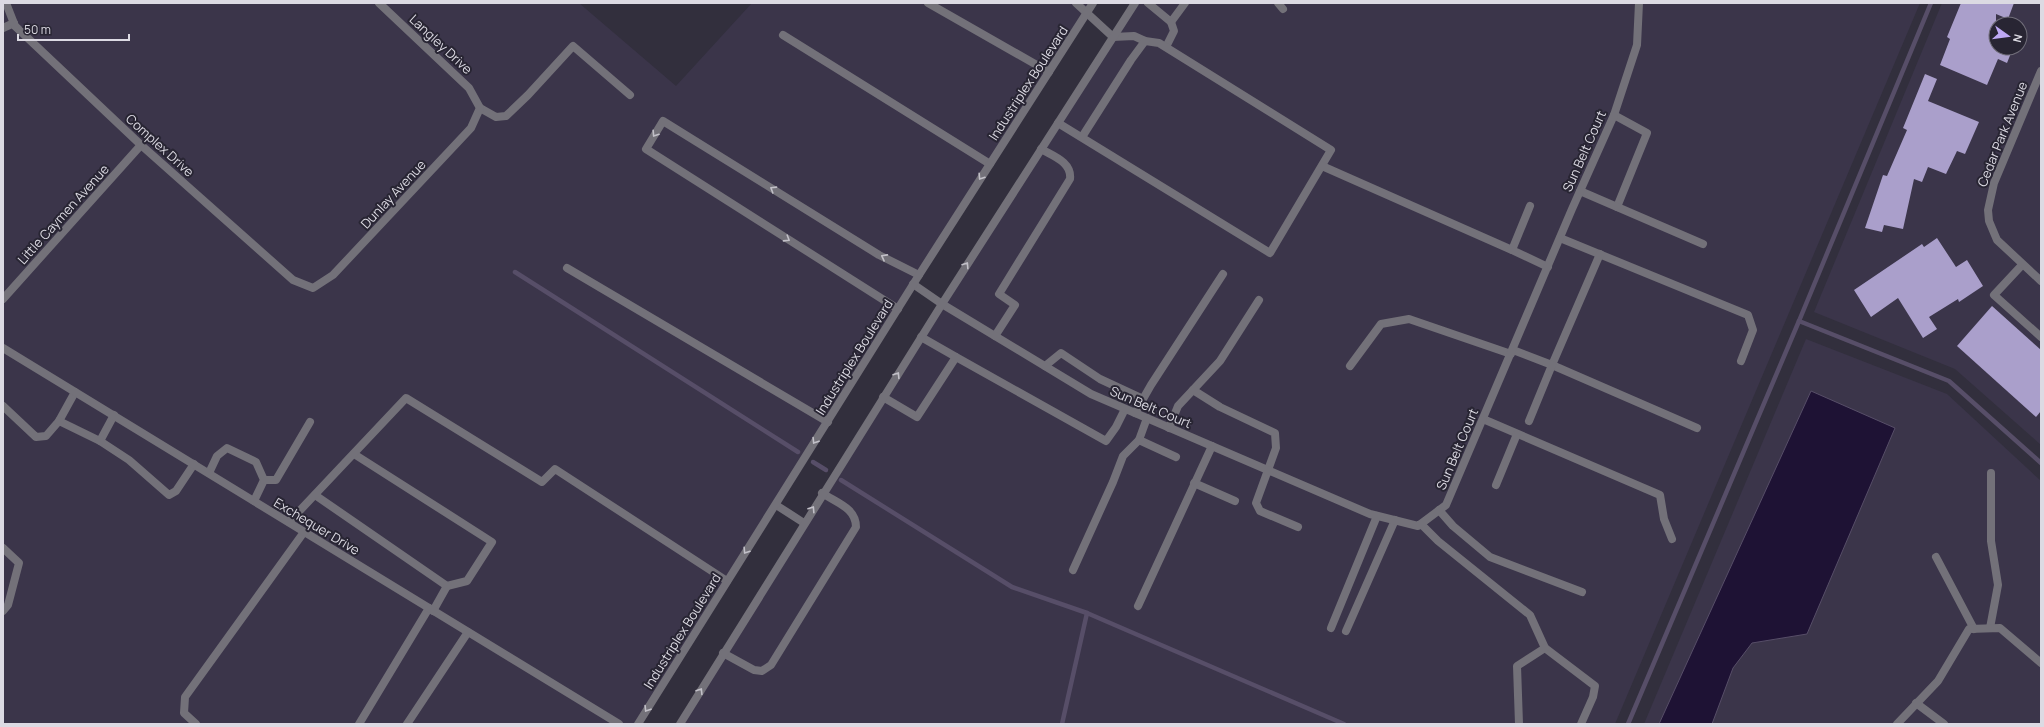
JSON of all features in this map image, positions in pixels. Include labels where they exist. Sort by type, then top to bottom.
[{"type":"street","name":"Complex Drive","points":[[6,3],[14,23],[141,145],[293,280],[313,288]]},
{"type":"street","name":"Langley Drive","points":[[379,3],[469,88],[480,108]]},
{"type":"street","points":[[928,3],[1049,72]]},
{"type":"street","points":[[1058,123],[1270,253],[1331,150],[1160,43],[1145,41],[1134,36],[1113,37],[1076,3]]},
{"type":"street","name":"Industriplex Boulevard","points":[[638,724],[727,581],[776,506],[913,284],[1093,3]]},
{"type":"street","points":[[680,724],[921,336],[1135,3]]},
{"type":"street","points":[[1148,3],[1172,22],[1174,31],[1166,47]]},
{"type":"street","points":[[1172,22],[1184,3]]},
{"type":"street","name":"Sun Belt Court","points":[[913,284],[942,304],[1091,394],[1377,516],[1418,526],[1446,505],[1614,115],[1637,45],[1639,3]]},
{"type":"street","points":[[3,28],[14,23]]},
{"type":"street","points":[[783,35],[990,164]]},
{"type":"street","points":[[1082,137],[1131,60],[1145,41]]},
{"type":"street","points":[[480,108],[496,117],[506,116],[528,95],[572,46],[630,95]]},
{"type":"street","name":"Cedar Park Avenue","points":[[2022,265],[2004,248],[1992,230],[1988,210],[1989,198],[2041,71]]},
{"type":"street","name":"Dunlay Avenue","points":[[313,288],[333,276],[471,128],[480,108]]},
{"type":"street","points":[[1614,115],[1647,133],[1617,207]]},
{"type":"street","points":[[898,309],[646,149],[663,121],[879,255],[919,275]]},
{"type":"street","name":"Little Caymen Avenue","points":[[3,299],[141,145]]},
{"type":"street","points":[[995,336],[1015,305],[999,294],[1070,179],[1070,171],[1068,166],[1041,149]]},
{"type":"street","points":[[1322,166],[1548,267]]},
{"type":"street","points":[[1580,191],[1703,244]]},
{"type":"street","points":[[1512,250],[1530,206]]},
{"type":"street","points":[[1560,238],[1748,315],[1753,330],[1741,361]]},
{"type":"street","points":[[1529,421],[1600,254]]},
{"type":"street","points":[[2041,281],[2022,265],[1994,295],[2041,337]]},
{"type":"street","points":[[567,268],[828,422]]},
{"type":"street","points":[[1135,413],[1223,274]]},
{"type":"street","points":[[1168,428],[1178,406],[1220,361],[1260,300]]},
{"type":"street","points":[[1350,366],[1381,324],[1409,319],[1552,365],[1697,428]]},
{"type":"street","points":[[921,336],[1106,441],[1125,409]]},
{"type":"street","name":"Exchequer Drive","points":[[3,348],[619,724]]},
{"type":"street","points":[[1045,366],[1061,353],[1100,379],[1143,399]]},
{"type":"street","points":[[883,397],[917,417],[956,357]]},
{"type":"street","points":[[1193,390],[1220,407],[1275,433],[1276,448],[1256,503],[1260,511],[1298,527]]},
{"type":"street","points":[[3,406],[36,437],[46,436],[59,421],[75,392]]},
{"type":"street","points":[[289,522],[406,398],[542,482],[555,469],[727,581]]},
{"type":"street","points":[[100,441],[114,415]]},
{"type":"street","points":[[1073,570],[1113,482],[1123,456],[1138,440],[1147,418]]},
{"type":"street","points":[[1483,419],[1660,496],[1664,519],[1672,539]]},
{"type":"street","points":[[59,421],[100,441],[128,460],[169,495],[176,490],[194,464]]},
{"type":"street","points":[[264,480],[276,480],[310,422]]},
{"type":"street","points":[[1496,485],[1517,434]]},
{"type":"street","points":[[1138,440],[1176,457]]},
{"type":"street","points":[[1138,606],[1194,483],[1200,475],[1212,446]]},
{"type":"street","points":[[209,473],[217,456],[227,448],[256,462],[264,480],[254,501]]},
{"type":"street","points":[[354,454],[492,542],[467,581],[447,586],[359,724]]},
{"type":"street","points":[[1990,628],[1998,585],[1991,541],[1991,473]]},
{"type":"street","points":[[1194,483],[1235,501]]},
{"type":"street","points":[[723,653],[754,670],[762,671],[771,665],[775,659],[856,527],[856,519],[853,513],[822,494]]},
{"type":"street","points":[[315,495],[447,586]]},
{"type":"street","points":[[776,506],[804,523]]},
{"type":"street","points":[[1439,510],[1453,526],[1490,557],[1582,592]]},
{"type":"street","points":[[1331,628],[1377,516]]},
{"type":"street","points":[[1346,631],[1395,520]]},
{"type":"street","points":[[1421,524],[1438,541],[1530,615],[1545,648],[1595,686],[1593,697],[1581,724]]},
{"type":"street","points":[[196,724],[184,713],[185,697],[304,532]]},
{"type":"street","points":[[3,548],[19,563],[8,605],[3,611]]},
{"type":"street","points":[[1936,557],[1974,629]]},
{"type":"street","points":[[1897,724],[1938,680],[1969,629],[2000,628],[2041,663]]},
{"type":"street","points":[[407,724],[468,632]]},
{"type":"street","points":[[1519,724],[1517,666],[1545,648]]},
{"type":"street","points":[[1916,703],[1944,724]]},
{"type":"shaded area","points":[[3,3],[579,3],[676,86],[752,3],[1093,3],[638,724],[3,724]]},
{"type":"shaded area","points":[[1135,3],[1920,3],[1615,724],[680,724]]},
{"type":"shaded area","points":[[1942,3],[2041,3],[2041,445],[1955,369],[1814,312]]},
{"type":"shaded area","points":[[1806,339],[1947,394],[2041,481],[2041,724],[1644,724]]},
{"type":"shaded area","points":[[1811,391],[1895,428],[1807,634],[1752,643],[1733,668],[1712,724],[1659,724]]},
{"type":"building","points":[[1961,3],[2014,3],[2009,16],[2001,16],[1996,14],[1996,16],[1988,16],[1988,56],[2010,56],[2007,63],[1998,59],[1987,85],[1940,65],[1950,39],[1947,37]]},
{"type":"building","points":[[1925,74],[1937,79],[1928,101],[1979,122],[1965,154],[1957,151],[1946,174],[1928,167],[1922,182],[1914,179],[1903,229],[1884,225],[1882,232],[1865,228],[1883,175],[1887,176],[1907,130],[1903,128]]},
{"type":"building","points":[[1937,238],[1956,267],[1967,260],[1983,286],[1959,302],[1958,299],[1929,317],[1937,329],[1923,338],[1898,298],[1871,317],[1854,290],[1922,244],[1924,247]]},
{"type":"building","points":[[1992,306],[2041,350],[2041,411],[2036,417],[1957,346]]},
{"type":"waterway","points":[[1931,3],[1799,321],[1949,381],[2041,463]]},
{"type":"waterway","points":[[515,272],[798,452]]},
{"type":"waterway","points":[[1628,724],[1799,321]]},
{"type":"waterway","points":[[813,462],[826,470]]},
{"type":"waterway","points":[[841,480],[1012,587],[1087,613]]},
{"type":"waterway","points":[[1062,724],[1087,613],[1344,724]]}]
